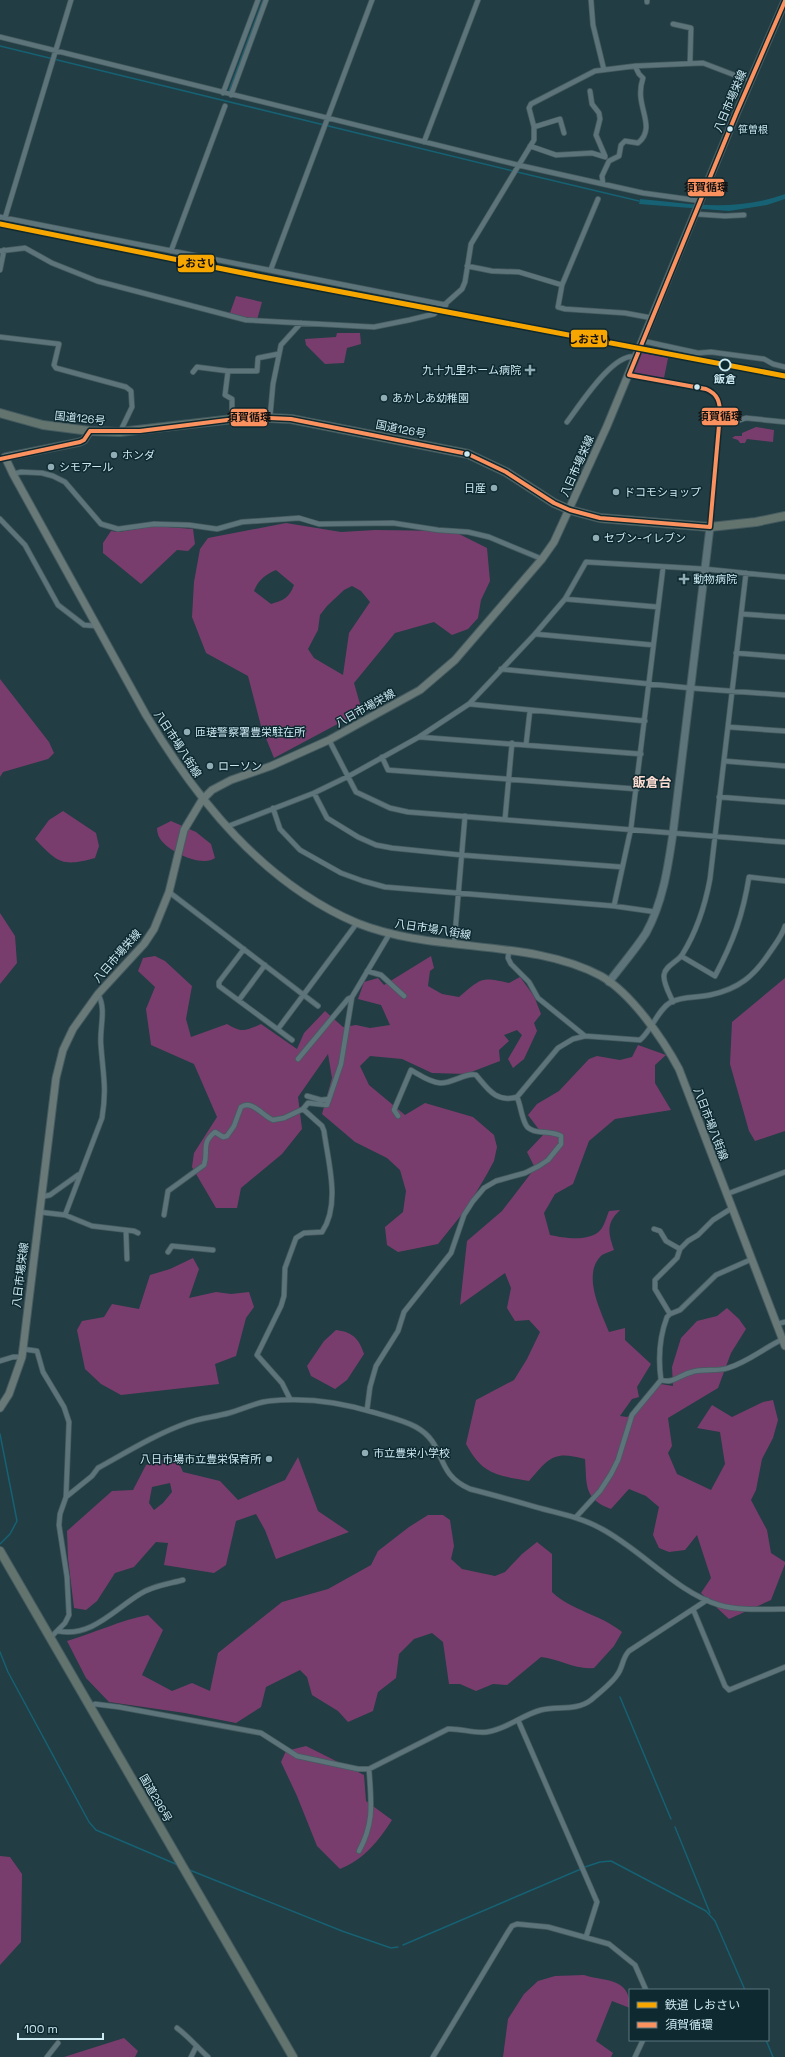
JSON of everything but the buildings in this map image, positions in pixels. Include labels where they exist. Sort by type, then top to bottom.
[{"type":"highway","name":"国道126号","points":[[0,413],[43,425],[90,431],[120,432],[232,419],[270,417],[298,420],[468,454],[487,461],[554,503],[570,510],[606,519],[710,527],[756,522],[785,516]]},
{"type":"highway","name":"国道296号","points":[[0,1551],[293,2057]]},
{"type":"main road","name":"八日市場栄線","points":[[0,1408],[9,1394],[23,1353],[56,1078],[63,1050],[74,1029],[98,994],[144,944],[154,929],[169,892],[184,830],[202,800],[212,790],[231,780],[270,766],[329,740],[420,690],[455,660],[542,559],[554,542],[570,510],[629,375],[750,81],[785,2]]},
{"type":"main road","name":"八日市場八街線","points":[[90,431],[84,440],[80,442],[3,458],[161,740],[202,800],[226,827],[279,876],[298,890],[335,912],[358,923],[390,933],[563,962],[601,976],[609,982],[639,1010],[671,1053],[679,1069],[784,1343]]},
{"type":"street","points":[[71,0],[2,217],[172,251],[272,269],[446,305]]},
{"type":"street","points":[[224,93],[258,0]]},
{"type":"street","points":[[231,95],[266,0]]},
{"type":"street","points":[[272,269],[372,0]]},
{"type":"street","points":[[424,142],[478,0]]},
{"type":"street","points":[[591,0],[593,24],[604,70]]},
{"type":"street","points":[[673,24],[691,28],[690,63]]},
{"type":"street","points":[[0,37],[518,165],[643,193],[701,201]]},
{"type":"street","points":[[0,270],[2,250],[25,248],[52,263],[97,281],[246,320],[374,327],[428,316],[434,314],[446,305],[462,289],[465,282],[471,244],[534,140],[534,127],[529,108],[531,104],[568,83],[595,71],[635,66],[703,63],[750,81]]},
{"type":"street","points":[[530,146],[556,155],[592,152],[607,159],[619,156],[621,145],[625,141],[638,143],[643,139],[647,129],[640,98],[643,78],[638,74],[635,66]]},
{"type":"street","points":[[590,91],[592,104],[599,113],[600,127],[596,135],[607,159],[602,176],[603,184]]},
{"type":"street","points":[[172,251],[226,106]]},
{"type":"street","points":[[534,127],[560,118],[564,133]]},
{"type":"street","points":[[598,199],[562,285],[558,307],[625,313],[652,318]]},
{"type":"street","points":[[695,214],[725,216],[744,215]]},
{"type":"street","points":[[467,266],[492,271],[518,272],[562,285]]},
{"type":"street","points":[[270,417],[278,354],[281,345],[301,323]]},
{"type":"street","points":[[0,337],[59,344],[54,365],[56,368],[126,388],[131,391],[132,406],[120,432]]},
{"type":"street","points":[[643,342],[698,353],[711,352],[764,359],[773,364],[785,367]]},
{"type":"street","points":[[193,372],[197,367],[228,371],[257,371],[258,358],[278,354]]},
{"type":"street","points":[[567,422],[613,365],[630,355],[636,357]]},
{"type":"street","points":[[228,371],[225,396],[232,399],[232,419]]},
{"type":"street","points":[[609,982],[636,948],[656,912],[665,883],[673,833],[710,527],[720,414],[720,402],[712,391],[629,375]]},
{"type":"street","points":[[720,414],[734,422],[746,418],[785,422]]},
{"type":"street","points":[[13,474],[32,472],[53,476],[65,482],[74,490],[93,517],[101,524],[118,529],[154,524],[189,524],[217,529],[242,522],[299,518],[319,524],[393,523],[438,530],[468,532],[489,537],[542,559]]},
{"type":"street","points":[[0,519],[25,545],[58,605],[84,625],[97,626]]},
{"type":"street","points":[[226,827],[314,793],[349,776],[419,737],[469,704],[535,634],[564,599],[586,562],[662,568],[705,569],[785,577]]},
{"type":"street","points":[[614,906],[632,828],[662,568]]},
{"type":"street","points":[[673,1002],[664,977],[665,970],[681,956],[699,923],[707,898],[746,573]]},
{"type":"street","points":[[564,599],[658,607]]},
{"type":"street","points":[[742,614],[785,617]]},
{"type":"street","points":[[535,634],[653,645]]},
{"type":"street","points":[[736,653],[785,656]]},
{"type":"street","points":[[501,669],[690,688],[785,695]]},
{"type":"street","points":[[469,704],[645,721]]},
{"type":"street","points":[[526,745],[530,710]]},
{"type":"street","points":[[728,727],[785,731]]},
{"type":"street","points":[[419,737],[641,754]]},
{"type":"street","points":[[329,740],[356,792],[390,808],[408,812],[632,828],[715,837],[785,842]]},
{"type":"street","points":[[505,819],[512,744]]},
{"type":"street","points":[[382,757],[388,770],[637,789]]},
{"type":"street","points":[[724,761],[785,766]]},
{"type":"street","points":[[314,793],[326,818],[358,837],[376,845],[461,855],[622,867]]},
{"type":"street","points":[[719,797],[785,802]]},
{"type":"street","points":[[273,808],[280,829],[300,850],[363,882],[385,887],[614,906],[656,912]]},
{"type":"street","points":[[454,944],[465,816]]},
{"type":"street","points":[[681,956],[714,976],[731,945],[738,926],[745,905],[749,877],[785,881]]},
{"type":"street","points":[[169,892],[318,1006]]},
{"type":"street","points":[[278,1029],[358,923]]},
{"type":"street","points":[[398,1116],[394,1110],[411,1070],[425,1078],[440,1083],[450,1082],[472,1074],[476,1075],[493,1096],[502,1099],[517,1097],[558,1048],[573,1039],[585,1036],[620,1037],[640,1040],[652,1027],[661,1011],[673,1002],[683,998],[710,996],[734,988],[747,980],[762,967],[782,935],[785,926]]},
{"type":"street","points":[[164,1214],[168,1190],[204,1165],[205,1144],[208,1137],[215,1132],[223,1137],[227,1136],[234,1126],[241,1107],[244,1105],[250,1105],[273,1120],[284,1118],[303,1109],[308,1103],[325,1106],[329,1099],[341,1064],[352,997],[366,971],[390,933]]},
{"type":"street","points":[[244,949],[219,982],[219,986],[292,1040]]},
{"type":"street","points":[[509,952],[508,958],[511,964],[529,982],[538,998],[585,1036]]},
{"type":"street","points":[[239,1000],[265,965]]},
{"type":"street","points":[[366,971],[381,975],[404,996]]},
{"type":"street","points":[[65,1214],[79,1174],[102,1118],[104,1105],[106,1089],[101,1039],[103,1005],[98,994]]},
{"type":"street","points":[[298,1059],[348,999],[352,997]]},
{"type":"street","points":[[308,1096],[321,1100],[329,1099]]},
{"type":"street","points":[[367,1410],[370,1387],[376,1366],[398,1331],[404,1312],[451,1253],[464,1215],[473,1201],[484,1188],[496,1181],[525,1173],[539,1166],[548,1160],[561,1144],[560,1136],[556,1133],[529,1129],[526,1125],[517,1097]]},
{"type":"street","points":[[290,1399],[282,1383],[257,1355],[281,1306],[284,1296],[286,1268],[296,1238],[304,1233],[322,1232],[327,1225],[330,1212],[332,1192],[324,1131],[322,1126],[303,1109]]},
{"type":"street","points":[[727,1194],[785,1172]]},
{"type":"street","points":[[41,1197],[50,1195],[79,1174]]},
{"type":"street","points":[[670,1314],[654,1284],[677,1258],[680,1249],[714,1220],[732,1208]]},
{"type":"street","points":[[39,1212],[65,1214],[92,1226],[138,1233]]},
{"type":"street","points":[[654,1228],[660,1231],[666,1241],[680,1249]]},
{"type":"street","points":[[126,1231],[126,1259]]},
{"type":"street","points":[[168,1252],[172,1246],[213,1250]]},
{"type":"street","points":[[576,1518],[600,1491],[611,1474],[618,1460],[632,1415],[661,1380],[658,1362],[665,1321],[670,1314],[680,1310],[716,1274],[752,1259]]},
{"type":"street","points":[[777,1324],[785,1322]]},
{"type":"street","points":[[661,1380],[668,1382],[691,1372],[727,1368],[740,1364],[784,1343]]},
{"type":"street","points":[[0,1361],[23,1353],[37,1351],[43,1372],[67,1416],[66,1497],[60,1514],[59,1525],[67,1577],[68,1615],[66,1623],[50,1638]]},
{"type":"street","points":[[66,1497],[92,1476],[98,1468],[158,1435],[189,1422],[222,1415],[269,1400],[290,1399],[340,1403],[367,1410],[414,1426],[424,1432],[436,1445],[445,1468],[451,1478],[459,1484],[470,1489],[576,1518],[600,1528],[618,1538],[688,1590],[707,1600],[719,1605],[737,1608],[785,1609]]},
{"type":"street","points":[[58,1631],[71,1631],[100,1623],[140,1594],[157,1586],[183,1580]]},
{"type":"street","points":[[90,1707],[96,1704],[119,1707],[261,1733],[297,1756],[358,1769],[369,1769],[448,1729],[456,1728],[466,1731],[486,1732],[497,1730],[538,1710],[582,1706],[590,1701],[618,1675],[624,1656],[629,1651],[707,1600]]},
{"type":"street","points":[[693,1609],[725,1686],[729,1690],[785,1668]]},
{"type":"street","points":[[518,1720],[597,1902],[586,1937]]},
{"type":"street","points":[[359,1852],[371,1822],[372,1798],[369,1769]]},
{"type":"street","points":[[433,2057],[512,1926],[517,1924],[548,1927],[609,1944],[636,1965],[646,1989]]},
{"type":"street","points":[[177,2028],[189,2037],[196,2047],[208,2057]]},
{"type":"street","points":[[635,2057],[643,2041]]},
{"type":"street","points":[[47,2057],[58,2043]]},
{"type":"street","points":[[191,2057],[196,2047]]},
{"type":"shaded area","points":[[236,296],[262,302],[257,320],[230,313]]},
{"type":"shaded area","points":[[337,333],[360,333],[361,344],[347,348],[344,363],[325,364],[306,345],[305,339],[336,337]]},
{"type":"shaded area","points":[[642,353],[668,358],[664,378],[636,374],[634,372]]},
{"type":"shaded area","points":[[756,427],[774,430],[773,442],[747,439],[745,443],[740,443],[738,440],[732,438],[735,436],[742,436],[742,433]]},
{"type":"shaded area","points":[[286,523],[341,532],[375,530],[453,531],[487,548],[490,581],[481,600],[478,618],[468,629],[452,635],[434,622],[395,633],[354,683],[362,711],[274,758],[261,726],[248,676],[206,653],[192,617],[194,582],[200,549],[208,538]],"holes":[[[276,570],[294,585],[286,598],[271,604],[254,591],[258,583],[263,578]],[[352,586],[361,591],[370,602],[349,633],[343,675],[314,658],[308,649],[318,630],[320,615],[344,590]]]},
{"type":"shaded area","points":[[154,526],[193,529],[195,544],[188,551],[177,550],[141,584],[103,553],[103,543],[111,531],[119,532]]},
{"type":"shaded area","points":[[0,679],[49,742],[54,753],[48,759],[3,772],[0,777]]},
{"type":"shaded area","points":[[63,811],[96,833],[99,846],[95,858],[75,862],[61,861],[49,853],[35,839],[49,820]]},
{"type":"shaded area","points":[[171,821],[196,832],[211,844],[215,858],[209,861],[202,861],[185,856],[169,848],[159,837],[157,828]]},
{"type":"shaded area","points":[[0,913],[15,936],[17,963],[0,984]]},
{"type":"shaded area","points":[[155,956],[165,961],[192,986],[186,1019],[191,1037],[227,1024],[236,1029],[244,1030],[261,1024],[297,1049],[304,1033],[325,1011],[343,1027],[356,1025],[370,1028],[390,1025],[381,1005],[358,999],[364,982],[378,978],[384,985],[431,956],[434,968],[430,971],[428,986],[442,994],[459,997],[472,986],[481,981],[492,980],[509,983],[520,977],[534,996],[541,1014],[534,1023],[537,1031],[524,1059],[513,1068],[508,1059],[522,1035],[517,1030],[504,1035],[509,1041],[499,1050],[500,1061],[466,1074],[432,1073],[402,1059],[370,1056],[360,1066],[369,1085],[405,1115],[425,1103],[473,1117],[494,1135],[497,1147],[494,1161],[467,1208],[438,1244],[398,1252],[387,1245],[385,1227],[403,1212],[406,1191],[400,1170],[387,1158],[355,1142],[322,1114],[332,1078],[328,1054],[298,1097],[302,1129],[282,1154],[241,1188],[237,1208],[216,1208],[192,1167],[194,1153],[217,1117],[194,1064],[151,1045],[146,1009],[155,987],[138,971],[143,958]]},
{"type":"shaded area","points":[[785,978],[785,1131],[755,1141],[749,1131],[730,1064],[732,1022]]},
{"type":"shaded area","points":[[638,1045],[666,1055],[655,1065],[655,1083],[671,1110],[615,1119],[589,1141],[573,1184],[555,1194],[544,1213],[550,1235],[585,1238],[592,1236],[602,1228],[609,1211],[620,1210],[612,1219],[610,1224],[610,1238],[614,1250],[602,1255],[596,1263],[593,1272],[595,1293],[609,1332],[625,1328],[625,1340],[651,1364],[637,1387],[639,1397],[632,1399],[620,1416],[627,1417],[640,1408],[661,1384],[673,1386],[672,1367],[681,1338],[697,1321],[717,1316],[727,1308],[739,1319],[746,1329],[731,1353],[718,1388],[668,1418],[672,1446],[668,1453],[677,1474],[711,1490],[725,1464],[720,1432],[697,1428],[712,1405],[732,1417],[763,1402],[773,1400],[778,1420],[773,1438],[762,1459],[756,1490],[751,1500],[767,1530],[771,1553],[785,1562],[785,1564],[771,1600],[729,1619],[701,1593],[711,1578],[697,1535],[685,1550],[669,1552],[659,1548],[653,1535],[659,1507],[646,1496],[629,1489],[611,1509],[595,1500],[588,1490],[585,1459],[566,1455],[552,1458],[529,1481],[499,1475],[485,1468],[478,1462],[466,1444],[476,1400],[514,1380],[527,1359],[540,1332],[529,1320],[515,1321],[507,1308],[511,1288],[505,1273],[460,1305],[467,1241],[502,1211],[535,1168],[527,1152],[543,1135],[528,1115],[537,1104],[559,1091],[589,1059],[597,1056],[620,1060],[632,1057]]},
{"type":"shaded area","points":[[193,1258],[199,1269],[189,1298],[216,1292],[231,1294],[249,1292],[254,1307],[246,1318],[236,1356],[215,1364],[219,1384],[121,1395],[101,1384],[85,1369],[77,1330],[82,1321],[104,1317],[112,1304],[139,1309],[150,1275],[170,1269]]},
{"type":"shaded area","points":[[336,1330],[351,1334],[360,1344],[364,1354],[347,1380],[335,1389],[311,1376],[307,1366],[324,1341]]},
{"type":"shaded area","points":[[176,1456],[183,1472],[220,1481],[238,1500],[285,1480],[298,1457],[318,1511],[349,1532],[276,1559],[265,1530],[256,1514],[236,1521],[226,1565],[214,1573],[164,1565],[168,1543],[156,1542],[134,1567],[115,1573],[97,1601],[86,1610],[74,1608],[68,1558],[67,1531],[112,1491],[133,1490],[146,1465]],"holes":[[[170,1483],[172,1492],[163,1503],[154,1510],[149,1503],[152,1487]]]},
{"type":"shaded area","points":[[428,1515],[443,1515],[450,1520],[454,1546],[451,1559],[462,1569],[495,1576],[505,1572],[522,1554],[537,1542],[552,1554],[552,1592],[568,1604],[605,1621],[622,1632],[614,1646],[594,1668],[574,1666],[541,1657],[507,1685],[493,1684],[476,1691],[460,1684],[449,1684],[443,1642],[432,1633],[414,1639],[399,1654],[396,1678],[378,1692],[373,1711],[348,1722],[338,1711],[312,1695],[307,1677],[300,1670],[266,1687],[261,1707],[236,1723],[185,1713],[109,1702],[86,1678],[67,1641],[128,1620],[148,1615],[163,1630],[142,1675],[172,1691],[192,1683],[210,1691],[218,1653],[282,1602],[328,1589],[371,1565],[378,1551],[409,1527]]},
{"type":"shaded area","points":[[306,1746],[364,1775],[366,1801],[392,1820],[370,1849],[349,1865],[340,1869],[317,1846],[297,1796],[281,1762],[286,1751]]},
{"type":"shaded area","points":[[0,1856],[10,1857],[22,1874],[21,1942],[0,1965]]},
{"type":"shaded area","points":[[584,1975],[608,1980],[615,1982],[626,1991],[629,1998],[629,2008],[612,2001],[596,2041],[613,2053],[611,2057],[503,2057],[508,2019],[524,1994],[538,1981],[555,1976]]},
{"type":"shaded area","points":[[124,2038],[138,2051],[135,2057],[64,2057]]},
{"type":"water","points":[[785,194],[785,199],[767,205],[729,211],[639,204],[640,199],[696,204],[731,205],[767,200]]},
{"type":"waterway","points":[[229,91],[263,0]]},
{"type":"waterway","points":[[0,46],[513,171]]},
{"type":"waterway","points":[[517,172],[639,201]]},
{"type":"waterway","points":[[0,1434],[17,1521],[10,1534],[0,1544]]},
{"type":"waterway","points":[[0,1652],[8,1672],[89,1822],[96,1830],[178,1865]]},
{"type":"waterway","points":[[620,1697],[671,1819]]},
{"type":"waterway","points":[[675,1827],[710,1913]]},
{"type":"waterway","points":[[585,1867],[600,1862],[611,1861],[706,1911],[715,1921],[745,1989]]},
{"type":"waterway","points":[[187,1869],[342,1931],[391,1948],[398,1947]]},
{"type":"waterway","points":[[403,1945],[581,1869]]},
{"type":"waterway","points":[[766,2041],[773,2057]]},
{"type":"rail line","name":"しおさい","points":[[0,224],[268,278],[785,376]]},
{"type":"transit line","name":"須賀循環","points":[[629,375],[736,114],[785,1]]},
{"type":"transit line","name":"須賀循環","points":[[629,375],[706,389],[713,393],[718,399],[720,414],[710,527]]},
{"type":"transit line","name":"須賀循環","points":[[90,431],[140,431],[251,417],[291,419],[468,454],[506,472],[554,503],[570,510],[600,518],[710,527]]},
{"type":"transit line","name":"須賀循環","points":[[0,459],[80,442],[84,440],[90,431]]},
{"type":"place","name":"笹曽根","points":[[730,129]]},
{"type":"place","name":"飯倉","points":[[725,365]]},
{"type":"place","name":"九十九里ホーム病院","points":[[530,370]]},
{"type":"place","name":"あかしあ幼稚園","points":[[384,398]]},
{"type":"place","name":"ホンダ","points":[[114,455]]},
{"type":"place","name":"シモアール","points":[[51,467]]},
{"type":"place","name":"日産","points":[[494,488]]},
{"type":"place","name":"ドコモショップ","points":[[616,492]]},
{"type":"place","name":"セブン-イレブン","points":[[596,538]]},
{"type":"place","name":"動物病院","points":[[684,579]]},
{"type":"place","name":"匝瑳警察署豊栄駐在所","points":[[187,732]]},
{"type":"place","name":"ローソン","points":[[210,766]]},
{"type":"place","name":"市立豊栄小学校","points":[[365,1453]]},
{"type":"place","name":"八日市場市立豊栄保育所","points":[[269,1459]]},
{"type":"district","name":"飯倉台","points":[[652,782]]}]
